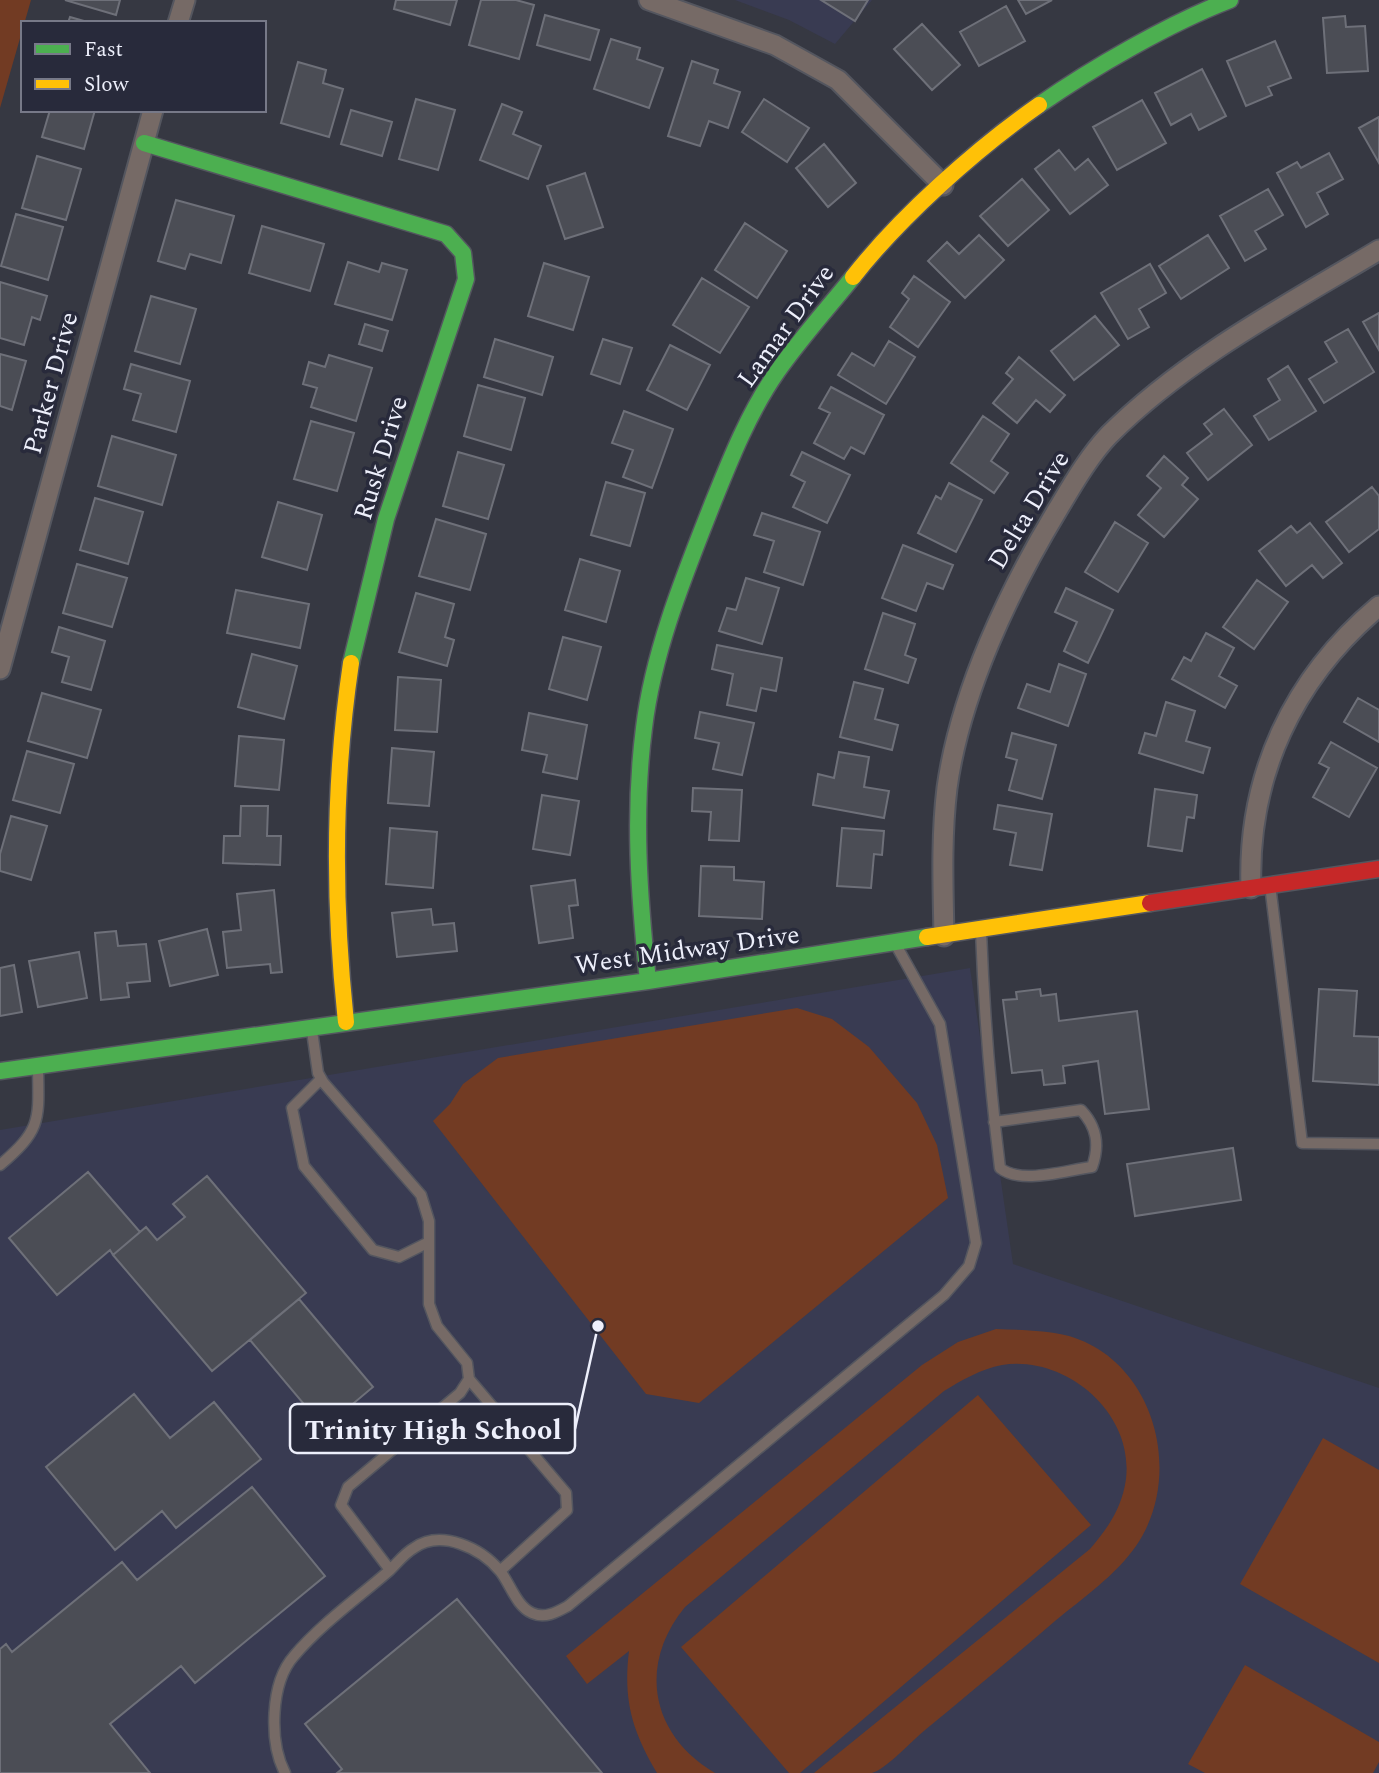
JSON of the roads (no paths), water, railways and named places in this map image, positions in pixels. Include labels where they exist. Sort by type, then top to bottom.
[{"type":"street","points":[[179,21],[185,0]]},
{"type":"street","points":[[649,0],[775,45],[838,80],[943,186]]},
{"type":"street","name":"Lamar Drive","points":[[648,981],[637,872],[638,804],[644,726],[658,658],[698,540],[747,424],[776,373],[874,250],[999,133],[1065,87],[1205,10],[1230,0]]},
{"type":"street","name":"Parker Drive","points":[[0,669],[152,112]]},
{"type":"street","name":"Rusk Drive","points":[[144,143],[446,234],[458,242],[467,260],[466,279],[394,492],[364,603],[348,692],[334,885],[346,1022]]},
{"type":"street","name":"Delta Drive","points":[[944,936],[943,852],[948,787],[961,731],[1011,591],[1075,480],[1108,436],[1216,348],[1379,250]]},
{"type":"street","points":[[1260,886],[1250,852],[1266,764],[1311,677],[1334,648],[1379,606]]},
{"type":"street","name":"West Midway Drive","points":[[0,1071],[648,981],[1379,869]]},
{"type":"lane","points":[[1260,886],[1301,1143],[1379,1144]]},
{"type":"lane","points":[[981,930],[985,1037],[994,1122],[1000,1168],[1008,1174],[1025,1175],[1092,1167],[1097,1153],[1094,1124],[1080,1110],[994,1122]]},
{"type":"lane","points":[[285,1773],[273,1734],[277,1695],[292,1657],[415,1546],[442,1540],[463,1544],[500,1571],[513,1594],[532,1613],[550,1615],[568,1606],[923,1312],[969,1266],[976,1243],[940,1024],[895,944]]},
{"type":"lane","points":[[312,1027],[321,1079],[421,1195],[429,1221],[429,1304],[437,1326],[467,1363],[469,1379],[566,1493],[566,1510],[500,1571]]},
{"type":"lane","points":[[0,1165],[26,1142],[39,1116],[38,1066]]},
{"type":"lane","points":[[321,1079],[292,1108],[304,1166],[373,1250],[399,1257],[429,1242]]},
{"type":"lane","points":[[390,1570],[341,1505],[348,1487],[460,1392],[469,1379]]},
{"type":"place","name":"Trinity High School","points":[[598,1326]]}]
